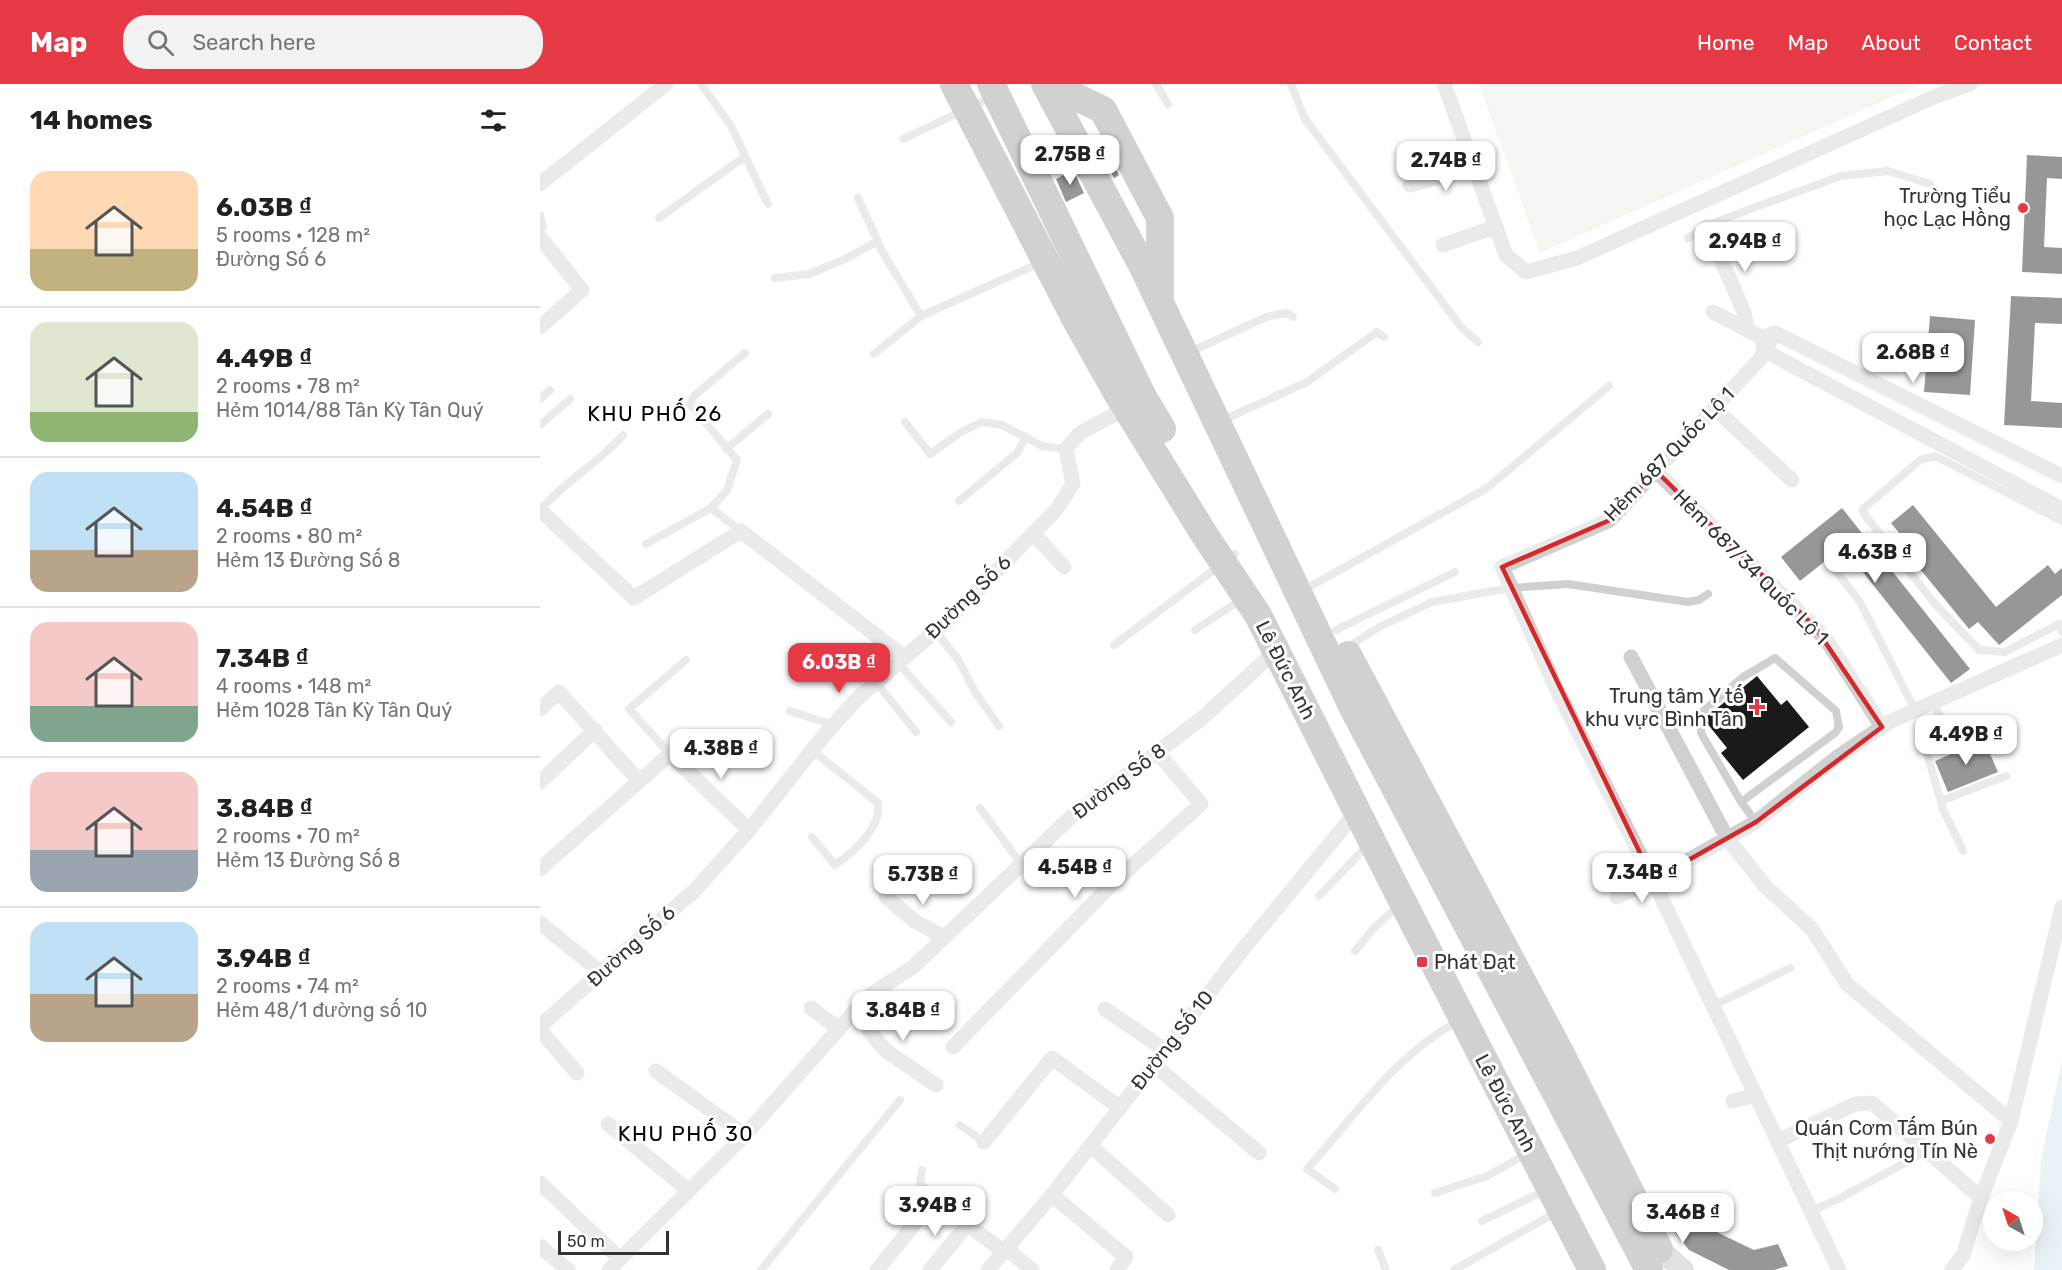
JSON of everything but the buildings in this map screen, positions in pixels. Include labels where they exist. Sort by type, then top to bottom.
[{"type":"highway","name":"Lê Đức Anh","points":[[954,84],[1045,261],[1135,403],[1282,646],[1610,1270]]},
{"type":"highway","points":[[1047,84],[1103,110],[1160,218],[1160,306]]},
{"type":"highway","points":[[1047,84],[1186,354],[1216,423],[1353,708],[1527,1016],[1659,1263]]},
{"type":"highway","name":"Lê Đức Anh","points":[[994,89],[1135,403]]},
{"type":"highway","name":"Lê Đức Anh","points":[[1229,558],[1249,595],[1282,646],[1372,842],[1592,1270]]},
{"type":"highway","points":[[1298,593],[1340,639],[1527,1016]]},
{"type":"main road","points":[[1659,1263],[1683,1270]]},
{"type":"street","points":[[540,184],[666,84]]},
{"type":"street","points":[[1444,84],[1506,255],[1526,272],[1577,258],[1934,97],[1970,84]]},
{"type":"street","points":[[1410,185],[1473,167]]},
{"type":"street","points":[[1443,245],[1495,227]]},
{"type":"street","points":[[1707,227],[1744,312],[1762,338],[1829,361],[2062,476]]},
{"type":"street","points":[[540,327],[582,290],[543,242]]},
{"type":"street","points":[[1713,312],[1762,338],[1821,380],[2062,509]]},
{"type":"street","name":"Hẻm 687 Quốc Lộ 1","points":[[1511,590],[1502,567],[1610,520],[1714,408],[1762,338]]},
{"type":"street","points":[[1821,380],[1829,361]]},
{"type":"street","points":[[1066,449],[1080,433],[1135,403]]},
{"type":"street","points":[[1714,408],[1792,480]]},
{"type":"street","name":"Đường Số 6","points":[[540,1028],[695,890],[749,830],[833,725],[876,682],[935,630],[1056,510],[1072,484],[1066,449]]},
{"type":"street","name":"Hẻm 687/34 Quốc Lộ 1","points":[[1656,471],[1815,627],[1831,647],[1882,727]]},
{"type":"street","points":[[540,510],[634,598],[741,531],[901,660]]},
{"type":"street","points":[[1033,533],[1064,567]]},
{"type":"street","points":[[1511,590],[1653,880],[1839,1270]]},
{"type":"street","points":[[1617,897],[1653,880],[1756,822],[1836,758],[1882,727],[1931,702],[2062,645]]},
{"type":"street","name":"Đường Số 8","points":[[613,1267],[745,1135],[867,998],[913,967],[1070,818],[1201,719],[1282,646]]},
{"type":"street","points":[[1631,657],[1727,838],[1766,886],[1812,928],[1847,984],[2011,1121]]},
{"type":"street","points":[[540,709],[559,692],[638,780]]},
{"type":"street","points":[[540,782],[595,730]]},
{"type":"street","points":[[953,1047],[1114,882],[1201,804],[1158,753]]},
{"type":"street","points":[[540,869],[670,754],[749,830]]},
{"type":"street","name":"Đường Số 10","points":[[988,1270],[1052,1195],[1244,948],[1357,811]]},
{"type":"street","points":[[886,897],[916,922],[944,937]]},
{"type":"street","points":[[1952,1270],[1960,1261],[2011,1121],[2062,907]]},
{"type":"street","points":[[540,923],[602,973]]},
{"type":"street","points":[[811,1008],[839,1029]]},
{"type":"street","points":[[858,1008],[870,1032],[885,1050],[936,1086]]},
{"type":"street","points":[[1105,1009],[1165,1050]]},
{"type":"street","points":[[540,1028],[577,1073]]},
{"type":"street","points":[[984,1142],[1052,1058],[1120,1108]]},
{"type":"street","points":[[1154,1065],[1258,1153]]},
{"type":"street","points":[[656,1071],[745,1135]]},
{"type":"street","points":[[1733,1101],[1756,1095]]},
{"type":"street","points":[[1778,1141],[1855,1104],[1872,1103],[1928,1151],[1981,1202]]},
{"type":"street","points":[[608,1124],[689,1191]]},
{"type":"street","points":[[1091,1146],[1168,1215]]},
{"type":"street","points":[[540,1183],[613,1267]]},
{"type":"street","points":[[1052,1195],[1126,1257],[1117,1270]]},
{"type":"street","points":[[877,1270],[934,1200],[1032,1270]]},
{"type":"street","points":[[930,1270],[967,1225]]},
{"type":"street","points":[[540,1246],[568,1270]]},
{"type":"lane","points":[[701,84],[731,126],[744,158],[768,204]]},
{"type":"lane","points":[[1156,84],[1168,104]]},
{"type":"lane","points":[[1291,84],[1297,104],[1317,136],[1461,327],[1478,342]]},
{"type":"lane","points":[[903,139],[967,110],[994,89]]},
{"type":"lane","points":[[659,218],[744,158]]},
{"type":"lane","points":[[1688,238],[1707,227],[1840,176],[1888,171],[1930,184]]},
{"type":"lane","points":[[858,198],[878,241],[921,316]]},
{"type":"lane","points":[[540,215],[543,242]]},
{"type":"lane","points":[[775,278],[809,274],[845,259],[878,241]]},
{"type":"lane","points":[[874,354],[921,316],[1045,261]]},
{"type":"lane","points":[[1186,354],[1266,317],[1286,313],[1293,318]]},
{"type":"lane","points":[[1216,423],[1307,382],[1377,332],[1384,337]]},
{"type":"lane","points":[[646,544],[711,508],[728,490],[737,460],[690,404],[694,396],[745,353]]},
{"type":"lane","points":[[1298,593],[1488,488],[1609,386]]},
{"type":"lane","points":[[540,399],[550,390]]},
{"type":"lane","points":[[540,425],[570,399]]},
{"type":"lane","points":[[726,449],[768,414]]},
{"type":"lane","points":[[905,422],[930,454],[982,422],[1002,425],[1042,446],[1066,449]]},
{"type":"lane","points":[[540,510],[558,489],[612,448],[623,435]]},
{"type":"lane","points":[[959,501],[1017,453],[1026,437]]},
{"type":"lane","points":[[2061,626],[2005,652],[1979,650],[1935,604],[1864,514],[1863,509],[1920,460],[1935,456],[2062,521]]},
{"type":"lane","points":[[711,508],[741,531]]},
{"type":"lane","points":[[1114,645],[1229,558]]},
{"type":"lane","points":[[1832,566],[1860,602],[1915,710]]},
{"type":"lane","points":[[1340,639],[1455,572]]},
{"type":"lane","points":[[1340,639],[1379,627],[1432,602],[1511,590],[1568,584],[1688,602],[1700,600],[1708,594]]},
{"type":"lane","points":[[1195,630],[1249,595]]},
{"type":"lane","points":[[935,630],[959,661],[979,699],[999,726]]},
{"type":"lane","points":[[1741,802],[1839,728],[1836,711],[1775,658],[1743,676],[1700,714],[1701,733],[1741,802],[1756,822]]},
{"type":"lane","points":[[670,754],[629,709],[686,660]]},
{"type":"lane","points":[[901,660],[951,722]]},
{"type":"lane","points":[[876,682],[916,732]]},
{"type":"lane","points":[[1931,702],[1944,722],[1947,736],[1926,750],[1941,801],[1963,851]]},
{"type":"lane","points":[[790,711],[833,725]]},
{"type":"lane","points":[[812,837],[835,865],[866,836],[879,811],[878,803],[813,751]]},
{"type":"lane","points":[[1941,801],[2006,776]]},
{"type":"lane","points":[[980,808],[1021,864]]},
{"type":"lane","points":[[1318,896],[1372,842]]},
{"type":"lane","points":[[1354,951],[1374,928],[1403,902]]},
{"type":"lane","points":[[1713,1006],[1790,968]]},
{"type":"lane","points":[[1335,1189],[1307,1169],[1385,1077],[1431,1037],[1462,1019]]},
{"type":"lane","points":[[761,1270],[900,1100]]},
{"type":"lane","points":[[960,1125],[984,1142]]},
{"type":"lane","points":[[1436,1193],[1487,1176],[1532,1151]]},
{"type":"lane","points":[[1811,1211],[1928,1151]]},
{"type":"lane","points":[[922,1170],[920,1184],[934,1200]]},
{"type":"lane","points":[[1482,1221],[1556,1199]]},
{"type":"lane","points":[[1454,1270],[1556,1199]]},
{"type":"lane","points":[[1378,1250],[1386,1270]]},
{"type":"highlighted area","points":[[1656,471],[1815,627],[1882,727],[1756,822],[1653,880],[1502,567],[1610,520]]},
{"type":"shaded area","points":[[1479,84],[1921,84],[1540,253]]},
{"type":"water","points":[[2062,1061],[2062,1270],[2034,1270],[2035,1251],[2043,1251],[2043,1191],[2039,1191],[2041,1159]]},
{"type":"place","name":"Trường Tiểu học Lạc Hồng","points":[[2023,208]]},
{"type":"place","name":"Trung tâm Y tế khu vực Bình Tân","points":[[1757,707]]},
{"type":"place","name":"Phát Đạt","points":[[1422,962]]},
{"type":"place","name":"Quán Cơm Tấm Bún Thịt nướng Tín Nè","points":[[1990,1139]]},
{"type":"district","name":"KHU PHỐ 26","points":[[655,414]]},
{"type":"district","name":"KHU PHỐ 30","points":[[686,1134]]}]
